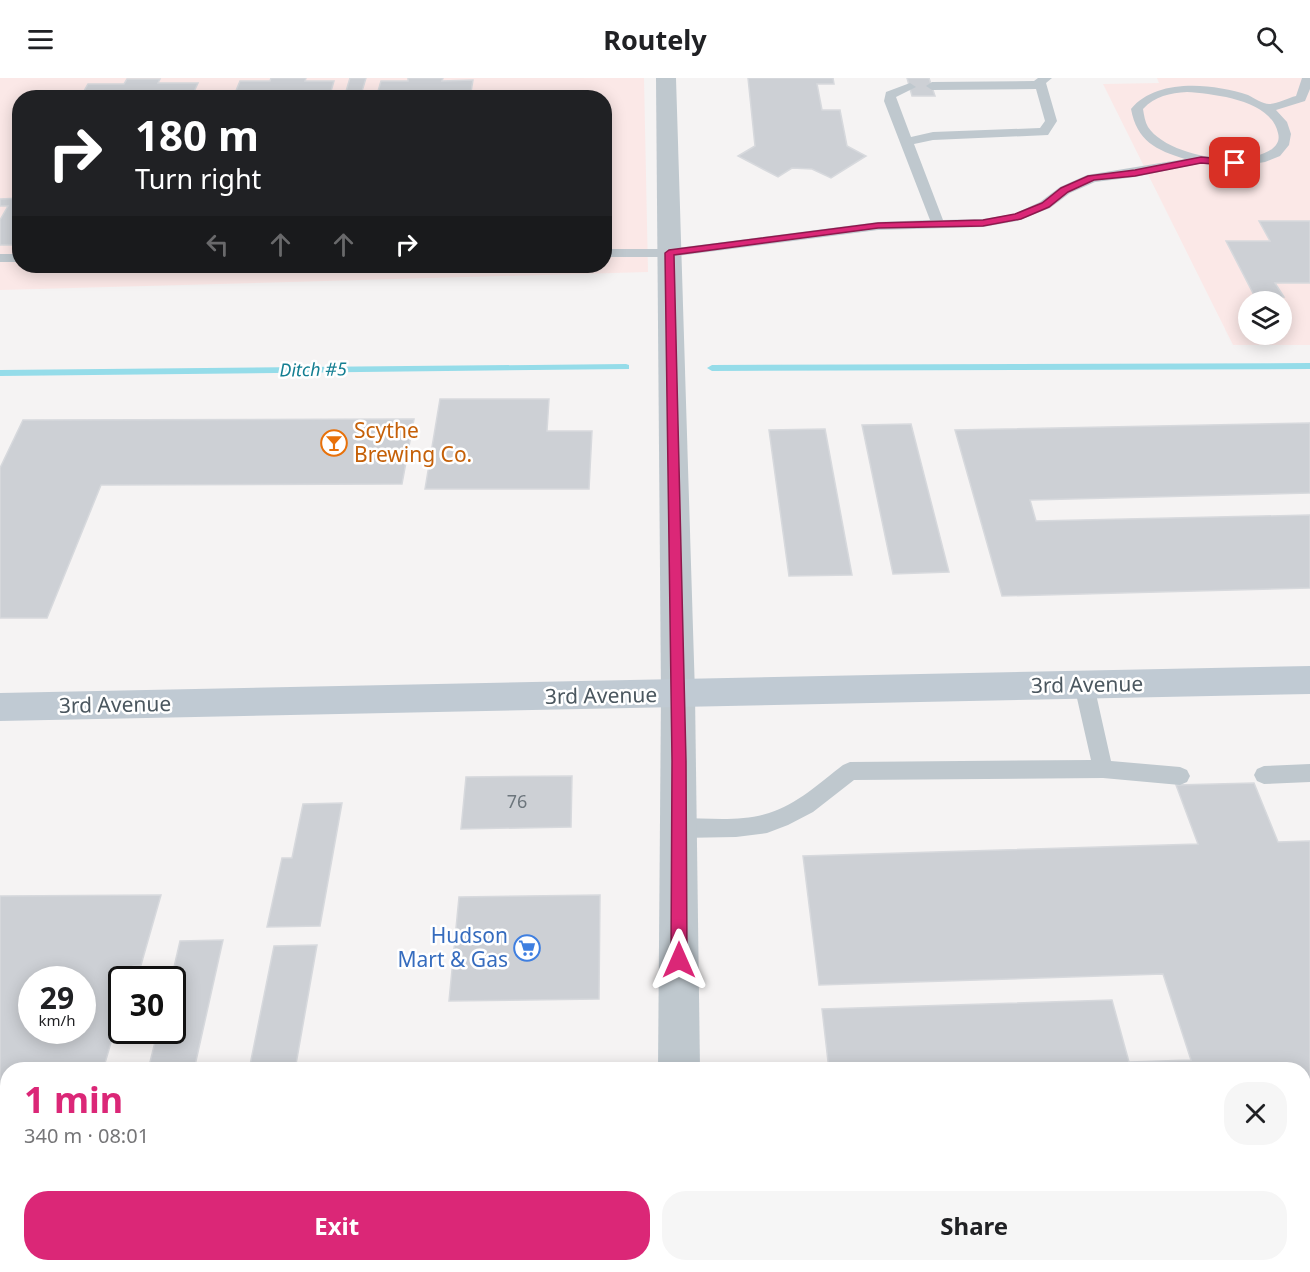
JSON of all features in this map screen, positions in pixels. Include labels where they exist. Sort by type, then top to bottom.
[{"type":"main road","name":"3rd Avenue","points":[[0,707],[1310,680]]},
{"type":"street","points":[[666,78],[680,828],[679,1062]]},
{"type":"lane","points":[[1157,78],[1148,96],[1137,109],[1136,117],[1145,134],[1169,149],[1201,160],[1243,163],[1264,159],[1275,153],[1286,139],[1281,123],[1227,81]]},
{"type":"lane","points":[[1265,109],[1301,98],[1308,78]]},
{"type":"lane","points":[[907,142],[933,136],[1044,132],[1051,121],[1044,81],[932,86]]},
{"type":"lane","points":[[910,87],[890,95],[890,101],[938,224]]},
{"type":"lane","points":[[1148,96],[1187,88],[1219,91],[1250,100]]},
{"type":"lane","points":[[612,253],[669,253],[878,226],[983,223],[1017,217],[1045,205],[1065,190],[1092,178],[1135,173],[1201,160]]},
{"type":"lane","points":[[1084,685],[1103,770]]},
{"type":"lane","points":[[680,828],[756,826],[794,812],[821,795],[850,771],[1103,770],[1180,776]]},
{"type":"lane","points":[[1264,775],[1310,773]]},
{"type":"shaded area","points":[[0,78],[644,78],[648,272],[0,290]]},
{"type":"shaded area","points":[[1157,78],[1310,78],[1310,345],[1292,345],[1292,291],[1238,291],[1238,345],[1233,345],[1103,84],[1159,83]]},
{"type":"building","points":[[271,78],[306,78],[305,81],[334,81],[331,90],[236,90],[240,81],[270,81]]},
{"type":"building","points":[[350,78],[366,78],[362,90],[346,90]]},
{"type":"building","points":[[408,78],[443,78],[442,81],[473,80],[471,90],[378,90],[381,81],[408,81]]},
{"type":"building","points":[[748,78],[833,78],[834,84],[817,84],[822,110],[840,110],[847,146],[866,156],[831,178],[812,169],[792,168],[778,177],[738,156],[755,146]]},
{"type":"building","points":[[907,78],[929,78],[935,96],[912,96]]},
{"type":"building","points":[[127,79],[160,79],[158,83],[198,83],[195,90],[85,90],[88,84],[124,84]]},
{"type":"building","points":[[12,198],[12,245],[0,245],[0,220],[8,206],[0,206],[0,199]]},
{"type":"building","points":[[1259,221],[1310,221],[1310,283],[1275,283],[1280,291],[1252,291],[1226,241],[1270,241]]},
{"type":"building","points":[[440,399],[549,399],[547,431],[592,431],[589,489],[425,489]]},
{"type":"building","points":[[414,419],[402,484],[101,485],[47,618],[0,618],[0,468],[23,420]]},
{"type":"building","points":[[1310,423],[1310,493],[1030,500],[1036,521],[1310,515],[1310,588],[1002,596],[955,430]]},
{"type":"building","points":[[911,424],[949,572],[893,574],[862,425]]},
{"type":"building","points":[[825,429],[852,575],[789,576],[769,430]]},
{"type":"building","points":[[572,776],[571,827],[461,829],[466,777]]},
{"type":"building","points":[[1254,783],[1278,842],[1310,841],[1310,1062],[1129,1062],[1191,1060],[1163,974],[819,985],[803,856],[1198,844],[1176,785]]},
{"type":"building","points":[[342,803],[320,926],[267,927],[282,858],[292,858],[303,804]]},
{"type":"building","points":[[161,895],[141,965],[108,966],[108,1044],[111,1044],[105,1062],[0,1062],[0,896]]},
{"type":"building","name":"Hudson Mart & Gas","points":[[600,895],[599,999],[449,1001],[459,897]]},
{"type":"building","points":[[223,940],[196,1062],[150,1062],[154,1044],[186,1044],[186,966],[174,966],[180,941]]},
{"type":"building","points":[[317,945],[296,1062],[251,1062],[274,946]]},
{"type":"building","points":[[1112,1000],[1129,1062],[828,1062],[822,1009]]},
{"type":"waterway","points":[[712,368],[1310,366]]},
{"type":"waterway","name":"Ditch #5","points":[[0,373],[626,367]]},
{"type":"place","name":"Scythe Brewing Co.","points":[[334,443]]},
{"type":"place","name":"Hudson Mart & Gas","points":[[527,948]]},
{"type":"route","points":[[679,960],[680,828],[669,253],[878,226],[983,223],[1017,217],[1045,205],[1065,190],[1092,178],[1135,173],[1201,160],[1235,163]]}]
